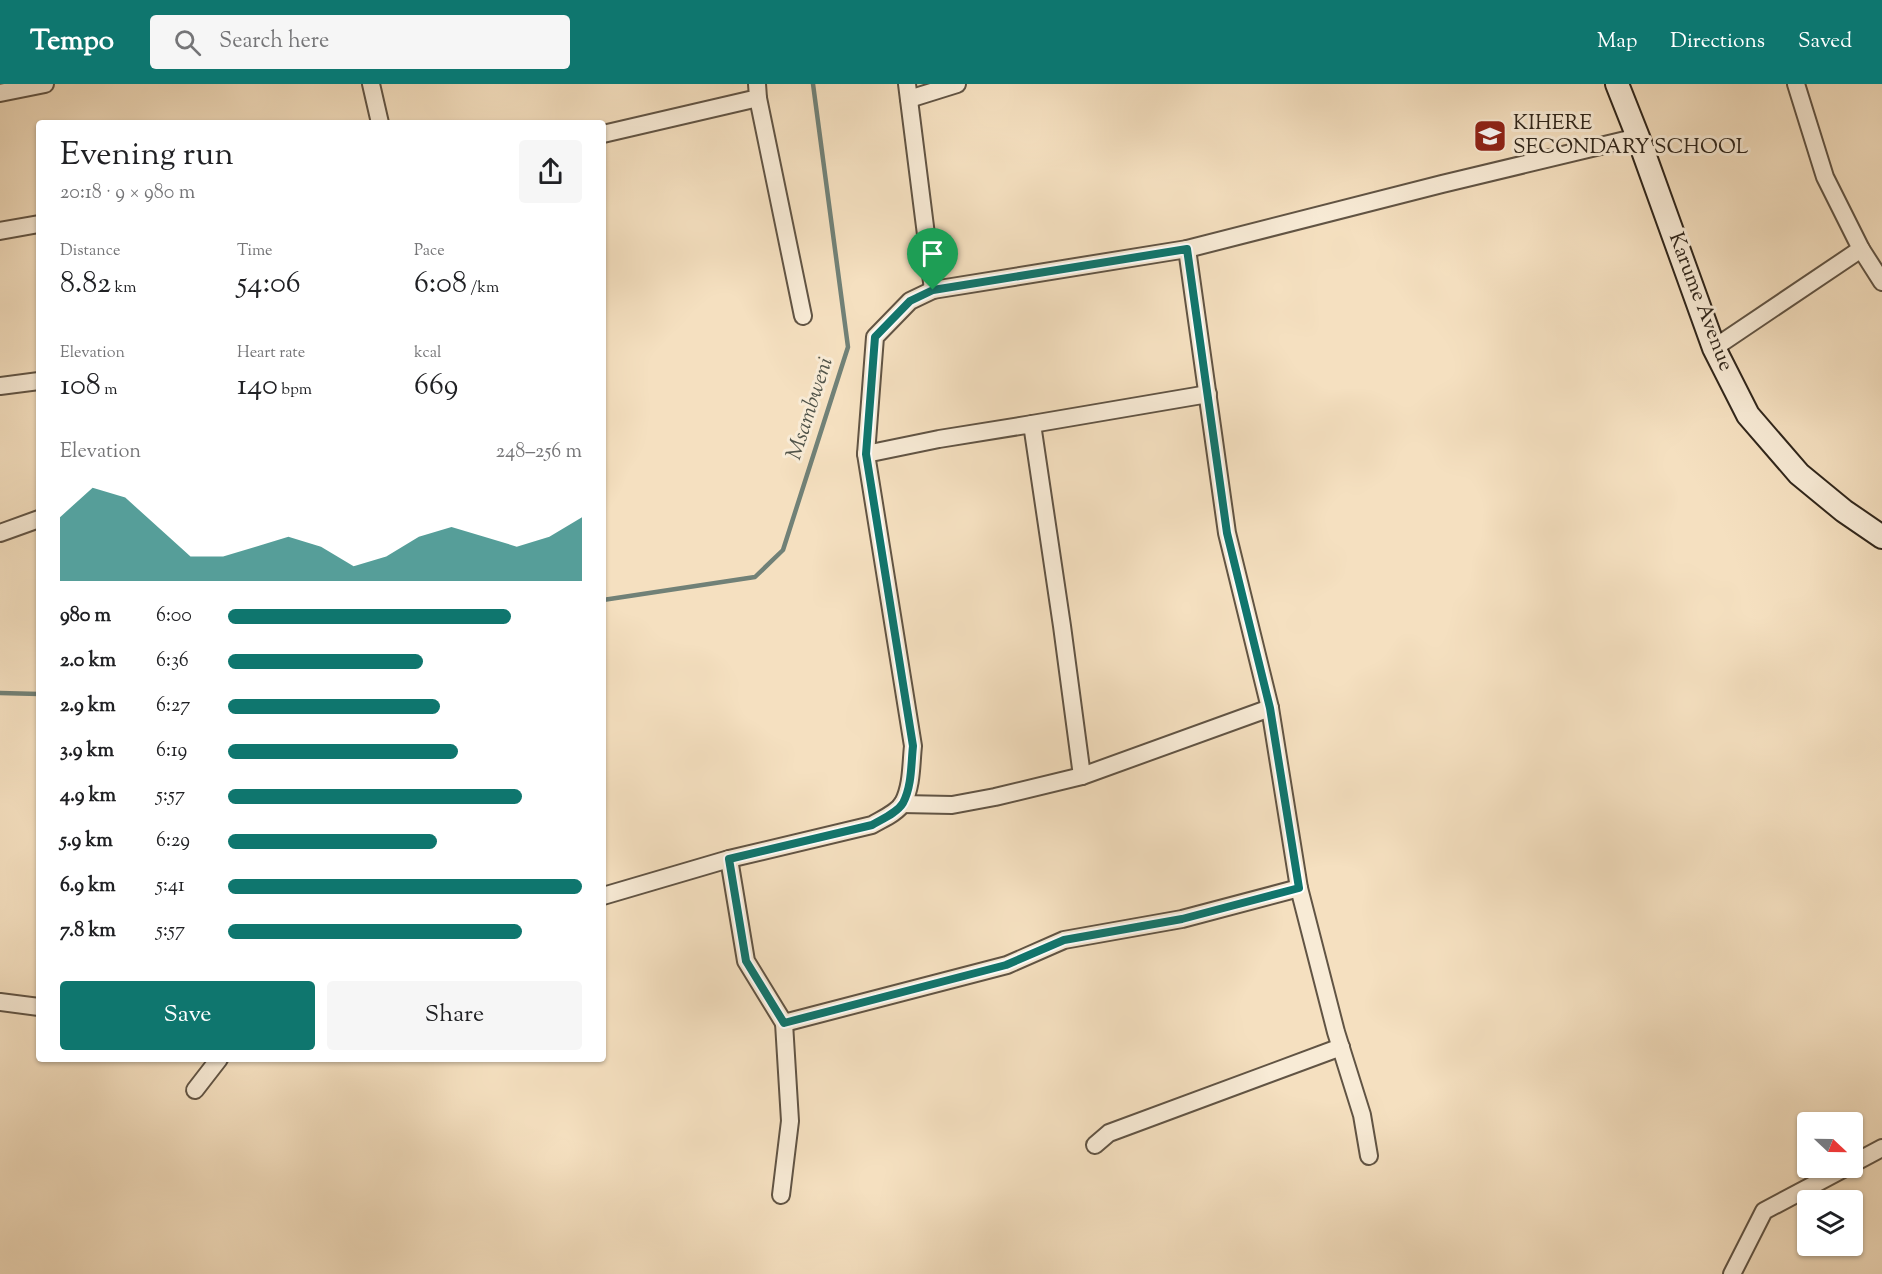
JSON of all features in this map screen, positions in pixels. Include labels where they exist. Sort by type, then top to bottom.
[{"type":"main road","name":"Karume Avenue","points":[[1617,84],[1714,348],[1748,415],[1798,474],[1844,511],[1882,537]]},
{"type":"street","points":[[0,93],[20,86],[45,84]]},
{"type":"street","points":[[370,84],[379,120]]},
{"type":"street","points":[[933,290],[908,91],[957,84]]},
{"type":"street","points":[[1796,84],[1825,177],[1861,249],[1882,282]]},
{"type":"street","points":[[606,133],[758,91],[803,316]]},
{"type":"street","points":[[606,895],[729,859],[872,825],[890,815],[902,804],[910,778],[913,746],[866,454],[875,337],[910,301],[933,290],[1187,249],[1638,137]]},
{"type":"street","points":[[0,231],[36,225]]},
{"type":"street","points":[[1187,249],[1227,533],[1270,708],[1299,888],[1341,1047],[1362,1115],[1369,1156]]},
{"type":"street","points":[[1714,348],[1861,249]]},
{"type":"street","points":[[0,386],[36,381]]},
{"type":"street","points":[[866,454],[939,439],[1208,394]]},
{"type":"street","points":[[1032,424],[1082,777]]},
{"type":"street","points":[[0,533],[36,520]]},
{"type":"street","points":[[902,804],[952,805],[995,798],[1082,777],[1270,708]]},
{"type":"street","points":[[729,859],[746,961],[784,1023],[790,1121],[781,1195]]},
{"type":"street","points":[[784,1023],[1006,965],[1064,940],[1182,919],[1299,888]]},
{"type":"street","points":[[0,1002],[36,1007]]},
{"type":"street","points":[[1095,1145],[1109,1133],[1341,1047]]},
{"type":"street","points":[[195,1090],[217,1062]]},
{"type":"street","points":[[1863,1158],[1882,1148]]},
{"type":"street","points":[[1732,1274],[1764,1211],[1826,1178]]},
{"type":"waterway","name":"Msambweni","points":[[606,600],[755,577],[783,550],[848,347],[813,84]]},
{"type":"waterway","points":[[0,693],[36,694]]},
{"type":"place","name":"KIHERE SECONDARY SCHOOL","points":[[1490,136]]},
{"type":"route","points":[[1187,249],[1227,533],[1270,708],[1299,888],[1182,919],[1064,940],[1006,965],[784,1023],[746,961],[729,859],[872,825],[890,815],[902,804],[910,778],[913,746],[866,454],[875,337],[910,301],[933,290],[1187,249]]}]
